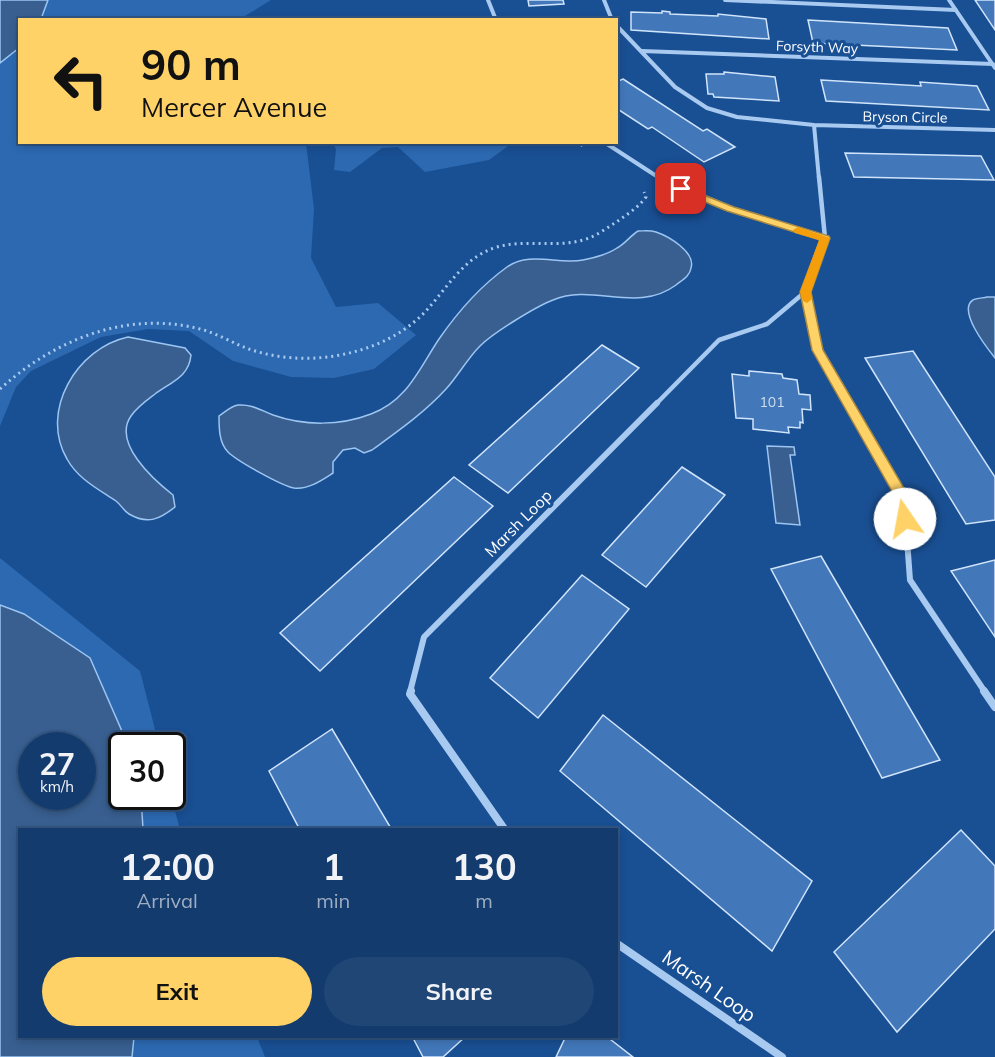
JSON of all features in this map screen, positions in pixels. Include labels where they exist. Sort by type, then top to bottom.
[{"type":"street","points":[[488,0],[495,18]]},
{"type":"street","points":[[604,0],[611,18]]},
{"type":"street","points":[[725,0],[956,10]]},
{"type":"street","points":[[949,0],[994,66]]},
{"type":"street","name":"Bryson Circle","points":[[618,27],[675,87],[707,108],[737,117],[814,125],[995,129]]},
{"type":"street","name":"Forsyth Way","points":[[642,51],[994,66]]},
{"type":"street","points":[[814,125],[825,238],[806,292],[817,350],[904,499],[910,580],[995,707]]},
{"type":"street","points":[[607,144],[646,171],[681,189],[730,209],[825,238]]},
{"type":"street","name":"Marsh Loop","points":[[504,828],[410,694],[424,637],[719,340],[767,324],[806,292]]},
{"type":"street","name":"Marsh Loop","points":[[618,944],[782,1057]]},
{"type":"path","points":[[0,389],[49,351],[96,332],[134,324],[166,323],[198,329],[260,352],[290,358],[321,357],[366,348],[390,338],[416,321],[454,276],[487,250],[522,243],[573,242],[586,239],[643,202],[646,197],[640,188]]},
{"type":"shaded area","points":[[0,0],[48,0],[41,18],[18,18],[18,49],[0,63]]},
{"type":"shaded area","points":[[48,0],[271,0],[242,18],[42,18]]},
{"type":"shaded area","points":[[18,49],[18,144],[306,144],[314,209],[311,258],[336,307],[378,303],[416,335],[374,369],[334,378],[291,377],[233,361],[189,331],[148,329],[101,337],[31,371],[16,387],[0,426],[0,63]]},
{"type":"shaded area","points":[[334,144],[511,144],[489,160],[425,172],[398,147],[382,148],[350,172],[334,170],[336,149]]},
{"type":"shaded area","points":[[638,231],[656,232],[680,246],[691,262],[687,276],[661,293],[646,297],[568,296],[536,308],[480,346],[455,379],[429,406],[372,450],[364,453],[355,448],[343,450],[333,462],[333,473],[315,484],[294,488],[280,483],[240,461],[228,452],[223,444],[219,430],[219,416],[238,405],[252,406],[285,419],[309,423],[347,421],[383,408],[394,401],[411,383],[439,339],[462,310],[488,282],[507,267],[525,260],[574,261],[596,257],[620,246]]},
{"type":"shaded area","points":[[995,297],[995,358],[975,329],[969,312],[969,305],[973,300]]},
{"type":"shaded area","points":[[128,337],[185,348],[191,355],[183,374],[139,407],[131,416],[127,427],[127,438],[138,460],[146,471],[173,495],[175,507],[164,515],[148,520],[129,514],[116,501],[83,478],[67,459],[59,440],[58,421],[61,402],[68,384],[93,354],[110,343]]},
{"type":"shaded area","points":[[767,446],[794,447],[795,455],[790,455],[800,525],[776,523]]},
{"type":"shaded area","points":[[0,558],[140,671],[156,732],[122,732],[89,658],[24,614],[0,605]]},
{"type":"shaded area","points":[[0,605],[24,614],[90,658],[122,732],[108,732],[108,810],[142,810],[143,828],[18,828],[18,1038],[134,1038],[132,1057],[0,1057]]},
{"type":"shaded area","points":[[142,810],[175,810],[180,828],[143,828]]},
{"type":"shaded area","points":[[134,1038],[257,1038],[265,1057],[132,1057]]},
{"type":"building","points":[[528,0],[563,0],[564,4],[529,6]]},
{"type":"building","points":[[975,0],[995,0],[995,30]]},
{"type":"building","points":[[662,11],[670,12],[670,14],[718,16],[718,14],[766,19],[769,39],[631,30],[631,12],[662,13]]},
{"type":"building","points":[[808,20],[948,28],[957,50],[813,43]]},
{"type":"building","points":[[724,72],[775,77],[779,101],[714,97],[713,94],[708,94],[706,74],[724,74]]},
{"type":"building","points":[[623,79],[703,131],[707,129],[735,147],[704,162],[652,127],[648,129],[618,109],[618,81]]},
{"type":"building","points":[[821,80],[921,86],[920,82],[977,86],[989,110],[826,101]]},
{"type":"building","points":[[845,153],[981,156],[994,180],[854,177]]},
{"type":"building","points":[[602,345],[639,368],[508,493],[469,465]]},
{"type":"building","points":[[913,351],[995,477],[995,520],[966,524],[865,358]]},
{"type":"building","points":[[749,371],[782,374],[783,378],[797,380],[799,394],[810,395],[811,410],[802,409],[803,423],[800,422],[800,428],[788,427],[789,433],[753,429],[753,419],[736,418],[732,374],[749,376]]},
{"type":"building","points":[[682,467],[725,495],[646,587],[602,555]]},
{"type":"building","points":[[454,477],[493,506],[320,671],[280,633]]},
{"type":"building","points":[[821,556],[940,760],[882,778],[771,569]]},
{"type":"building","points":[[995,560],[995,637],[951,571]]},
{"type":"building","points":[[582,575],[629,609],[538,718],[490,678]]},
{"type":"building","points":[[603,715],[812,881],[772,951],[560,771]]},
{"type":"building","points":[[332,729],[391,828],[299,828],[269,771]]},
{"type":"building","points":[[961,830],[995,866],[995,929],[897,1032],[834,952]]},
{"type":"building","points":[[413,1038],[464,1038],[443,1057],[423,1057]]},
{"type":"building","points":[[565,1038],[609,1038],[633,1057],[556,1057]]},
{"type":"slow traffic","points":[[798,230],[825,238],[806,292],[807,299]]},
{"type":"route","points":[[681,189],[767,222],[825,238],[806,292],[817,350],[904,499],[905,519]]}]
